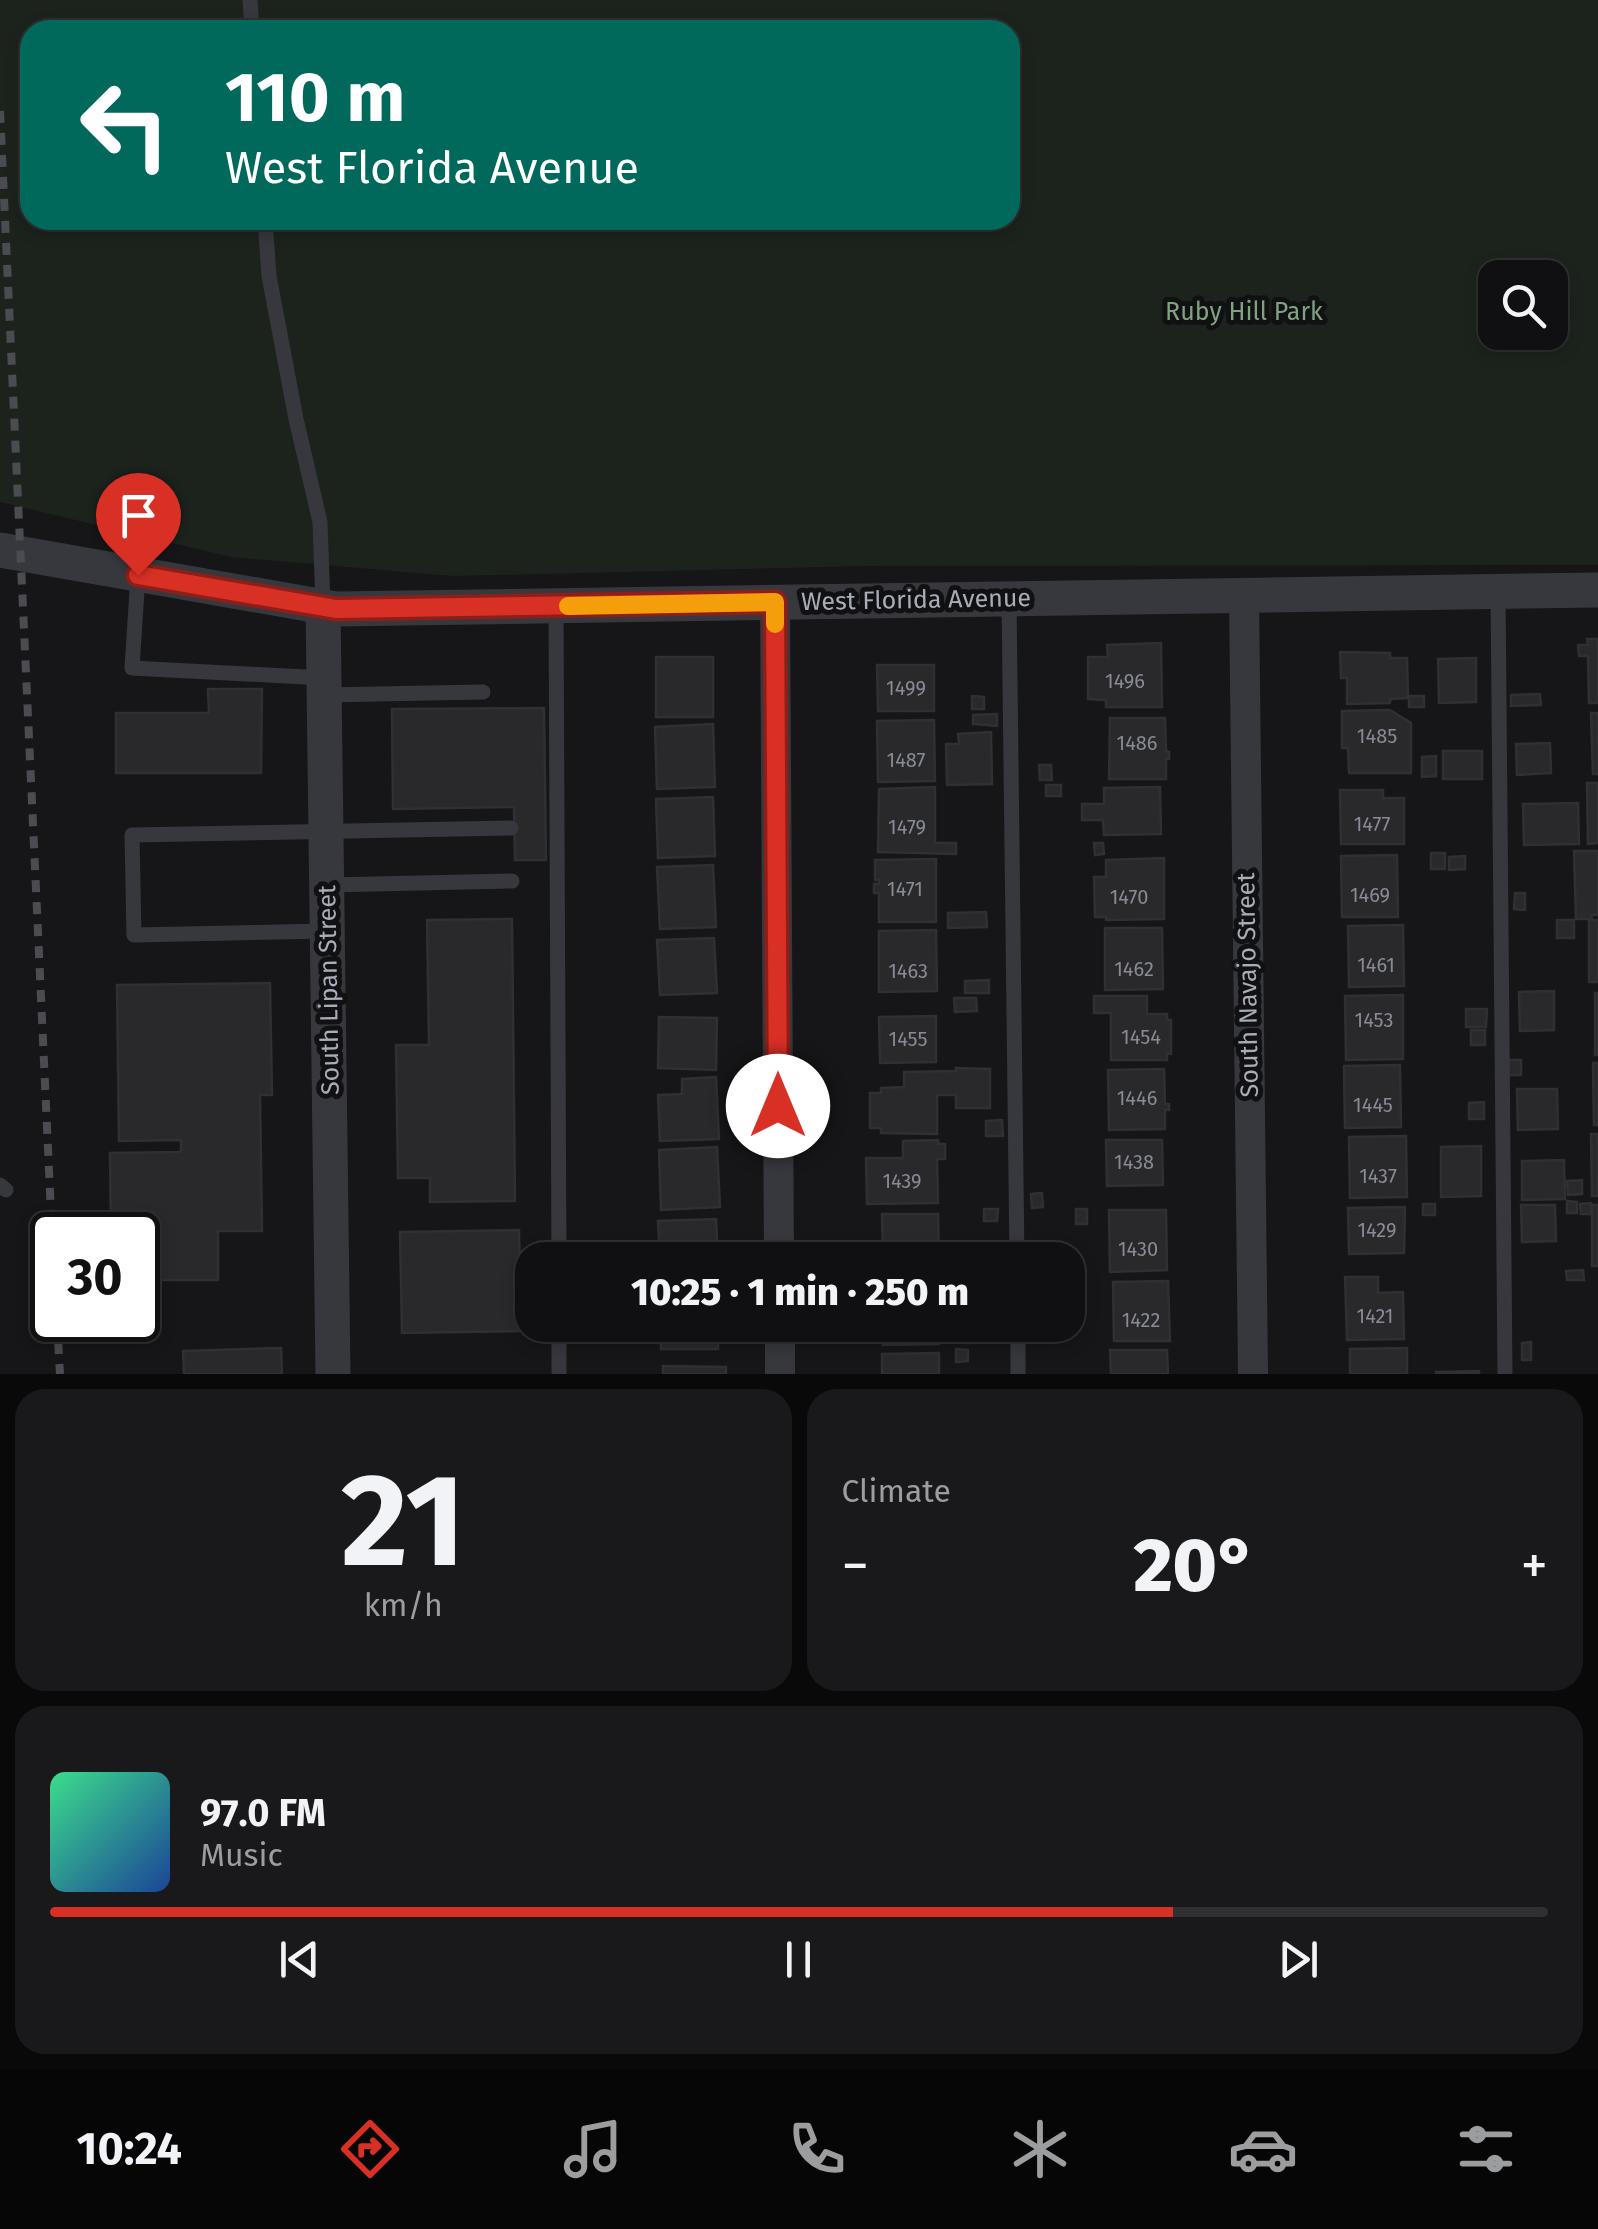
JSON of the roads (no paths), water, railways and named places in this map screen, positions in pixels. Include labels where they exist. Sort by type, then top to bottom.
[{"type":"street","name":"West Florida Avenue","points":[[0,550],[336,609],[1598,590]]},
{"type":"street","name":"South Navajo Street","points":[[1244,595],[1253,1374]]},
{"type":"street","points":[[775,602],[779,1242]]},
{"type":"street","name":"South Lipan Street","points":[[323,606],[334,1374]]},
{"type":"street","points":[[780,1342],[780,1374]]},
{"type":"lane","points":[[265,230],[272,294],[320,522],[323,606]]},
{"type":"lane","points":[[138,575],[132,668],[324,686],[483,692]]},
{"type":"lane","points":[[1498,591],[1504,1374]]},
{"type":"lane","points":[[1009,599],[1017,1242]]},
{"type":"lane","points":[[556,606],[559,1242]]},
{"type":"lane","points":[[328,931],[134,934],[132,835],[511,828]]},
{"type":"lane","points":[[328,884],[512,881]]},
{"type":"lane","points":[[559,1342],[559,1374]]},
{"type":"lane","points":[[1018,1342],[1018,1374]]},
{"type":"railway","points":[[0,111],[51,1212]]},
{"type":"railway","points":[[58,1342],[60,1374]]},
{"type":"park label","name":"Ruby Hill Park","points":[[1244,312]]}]
